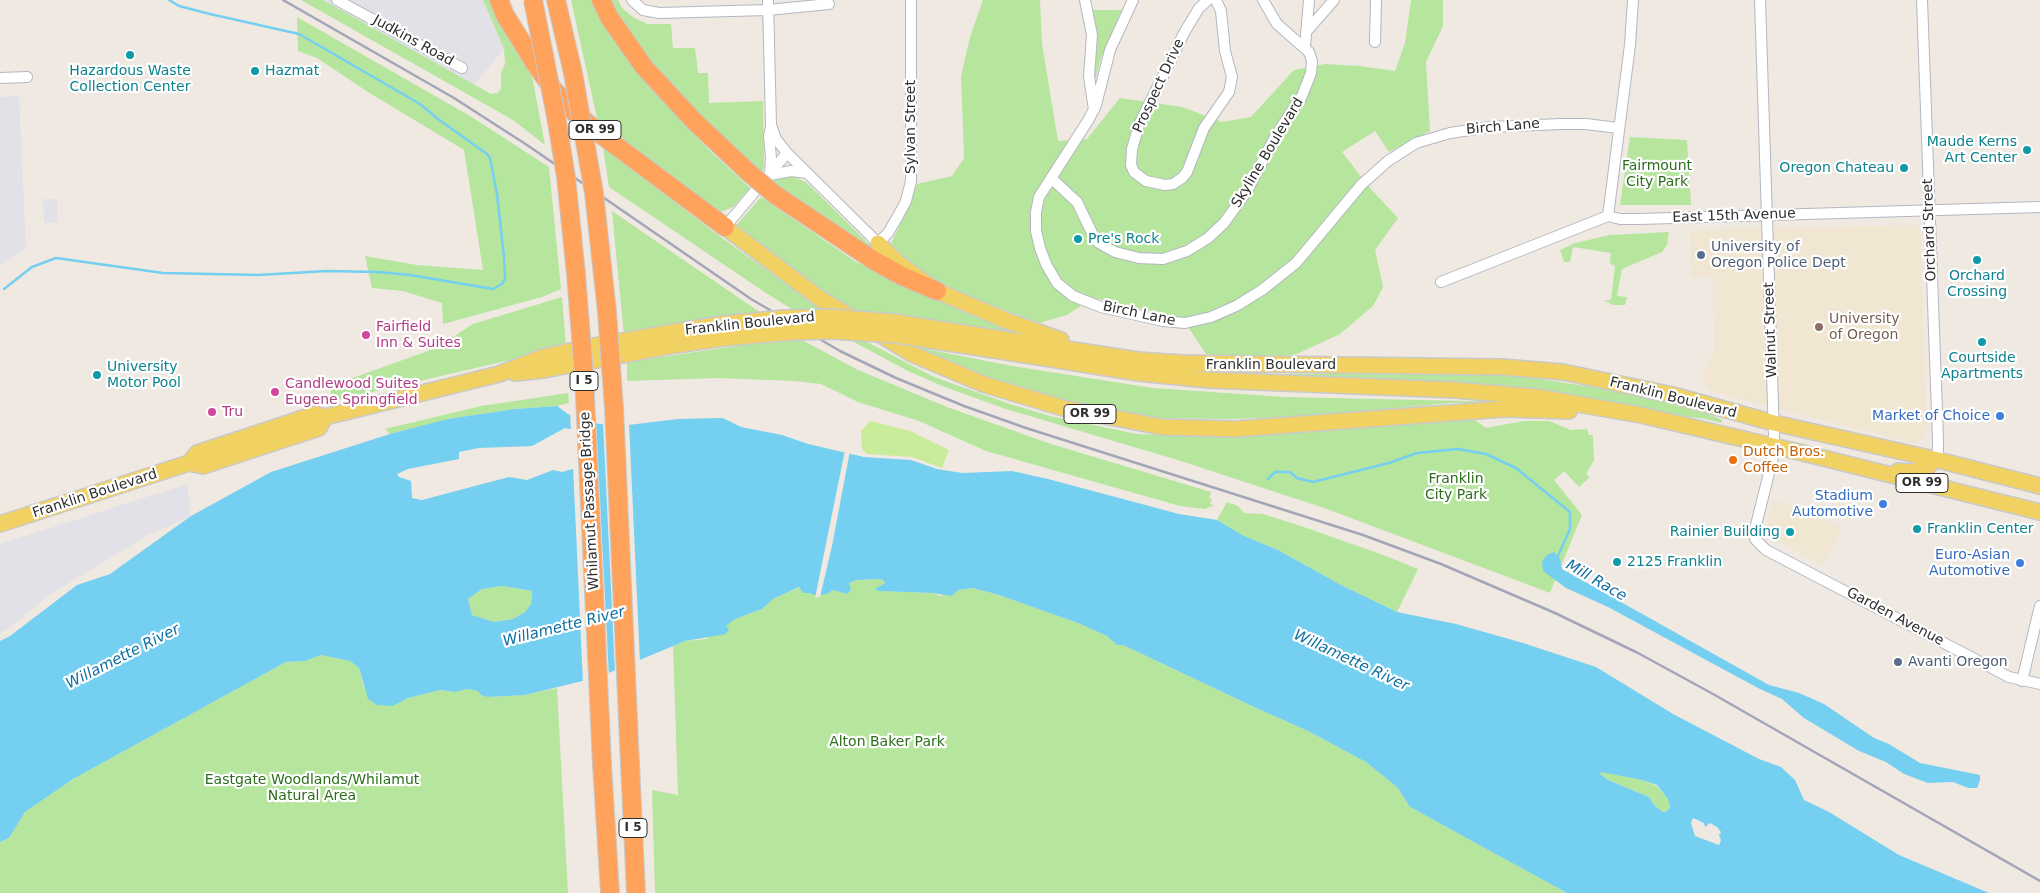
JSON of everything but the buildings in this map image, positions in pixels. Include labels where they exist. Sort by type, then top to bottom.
[{"type":"highway","name":"OR 99","points":[[499,0],[505,16],[534,62],[573,111],[599,133],[725,227]]},
{"type":"highway","name":"Whilamut Passage Bridge","points":[[533,0],[556,116],[567,187],[576,274],[584,376],[602,765],[610,893]]},
{"type":"highway","name":"Whilamut Passage Bridge","points":[[556,0],[573,73],[594,193],[606,312],[614,408],[636,893]]},
{"type":"highway","points":[[601,0],[609,17],[644,67],[694,120],[747,171],[774,194],[873,260],[902,276],[937,291]]},
{"type":"main road","name":"OR 99","points":[[725,227],[819,298],[912,354],[983,384],[1063,408],[1162,427],[1235,430],[1504,410],[1554,410],[1641,415]]},
{"type":"main road","points":[[878,243],[903,267],[937,291],[1005,320],[1096,352]]},
{"type":"main road","name":"Franklin Boulevard","points":[[0,524],[189,463],[197,453],[315,414],[325,417],[499,374],[543,357],[588,347],[675,338],[722,324],[774,319],[831,317],[894,322],[1139,373],[1208,380],[1502,393],[1537,397],[1641,415],[2040,512]]},
{"type":"main road","name":"Franklin Boulevard","points":[[1014,347],[1096,352],[1138,360],[1230,365],[1445,365],[1563,372],[1673,395],[1774,424],[1934,459],[2040,486]]},
{"type":"main road","points":[[1803,453],[1847,458],[1908,472],[1926,469],[1934,459]]},
{"type":"street","name":"Judkins Road","points":[[337,0],[462,68]]},
{"type":"street","points":[[632,0],[644,10],[659,13],[768,5],[829,4]]},
{"type":"street","name":"Sylvan Street","points":[[878,243],[888,233],[906,201],[911,181],[911,0]]},
{"type":"street","points":[[1084,0],[1092,35],[1088,76],[1094,110]]},
{"type":"street","name":"Birch Lane","points":[[1133,0],[1110,50],[1102,78],[1100,96],[1094,110],[1039,197],[1036,212],[1036,231],[1042,256],[1057,283],[1072,296],[1101,307],[1164,321],[1185,323],[1211,317],[1236,306],[1296,263],[1361,185],[1388,160],[1416,143],[1450,133],[1490,127],[1586,124],[1618,128]]},
{"type":"street","name":"Prospect Drive","points":[[1208,0],[1199,8],[1184,33],[1139,125],[1132,149],[1132,165],[1134,172],[1146,182],[1165,185],[1173,184],[1182,178],[1204,128],[1229,92],[1232,77],[1225,50],[1221,11],[1216,0]]},
{"type":"street","points":[[1263,0],[1277,24],[1304,47]]},
{"type":"street","points":[[1304,47],[1309,0]]},
{"type":"street","points":[[1306,32],[1334,0]]},
{"type":"street","points":[[1375,42],[1376,0]]},
{"type":"street","points":[[1608,216],[1631,38],[1633,0]]},
{"type":"street","name":"Walnut Street","points":[[1755,538],[1755,529],[1774,447],[1760,0]]},
{"type":"street","name":"Orchard Street","points":[[1922,0],[1938,440],[1938,451],[1934,459]]},
{"type":"street","points":[[768,5],[771,125],[769,136],[770,175]]},
{"type":"street","name":"Skyline Boulevard","points":[[1051,178],[1077,202],[1090,231],[1099,244],[1105,248],[1127,256],[1154,260],[1186,252],[1199,245],[1217,230],[1247,191],[1276,135],[1302,96],[1310,80],[1312,61],[1304,47]]},
{"type":"street","points":[[0,78],[27,77]]},
{"type":"street","points":[[771,125],[776,138],[787,153],[878,243]]},
{"type":"street","points":[[725,227],[787,153]]},
{"type":"street","points":[[770,175],[791,171],[807,173]]},
{"type":"street","name":"East 15th Avenue","points":[[1441,282],[1608,216],[1620,219],[1639,219],[2040,207]]},
{"type":"street","name":"Garden Avenue","points":[[1755,538],[1766,550],[2009,677],[2040,684]]},
{"type":"street","points":[[2022,681],[2040,606]]},
{"type":"shaded area","points":[[323,0],[483,0],[504,49],[474,85]]},
{"type":"shaded area","points":[[19,96],[26,248],[0,266],[0,97]]},
{"type":"shaded area","points":[[43,199],[57,199],[58,222],[44,223]]},
{"type":"shaded area","name":"University of Oregon","points":[[1920,225],[1927,430],[1925,436],[1920,440],[1914,443],[1709,391],[1703,384],[1704,368],[1714,351],[1713,277],[1691,277],[1690,230]]},
{"type":"shaded area","points":[[187,484],[191,516],[148,535],[46,597],[9,629],[0,633],[0,544]]},
{"type":"shaded area","points":[[1774,500],[1842,527],[1823,565],[1766,535],[1765,528]]},
{"type":"green space","points":[[301,0],[323,0],[491,94],[497,93],[501,89],[501,73],[505,64],[504,49],[483,0],[491,0],[501,25],[532,76],[545,145],[513,120]]},
{"type":"green space","points":[[571,0],[594,0],[634,67],[666,105],[708,149],[750,188],[733,207],[718,213],[599,127]]},
{"type":"green space","points":[[609,0],[618,0],[622,8],[634,18],[648,24],[671,24],[673,48],[695,48],[698,73],[708,73],[709,103],[763,101],[764,166],[762,174],[673,88],[641,49]]},
{"type":"green space","points":[[983,0],[1040,0],[1042,44],[1058,141],[1087,139],[1120,98],[1182,107],[1222,122],[1251,117],[1294,70],[1325,64],[1395,71],[1405,43],[1411,0],[1443,0],[1443,26],[1426,62],[1430,131],[1389,152],[1375,131],[1342,152],[1369,187],[1398,218],[1375,250],[1383,287],[1373,306],[1340,334],[1297,354],[1267,358],[1206,354],[1182,318],[1093,298],[1067,315],[1039,323],[961,293],[916,269],[891,243],[909,207],[917,184],[952,176],[964,158],[961,76],[970,37]]},
{"type":"green space","points":[[1092,10],[1123,10],[1101,58],[1096,77],[1093,77]]},
{"type":"green space","points":[[297,17],[470,116],[549,167],[561,289],[542,297],[443,324],[442,303],[403,291],[372,288],[365,256],[417,265],[483,270],[464,150],[368,92],[317,58],[298,51]]},
{"type":"green space","name":"Fairmount City Park","points":[[1630,137],[1687,140],[1691,205],[1620,205]]},
{"type":"green space","points":[[603,147],[722,238],[824,311],[798,313],[609,187]]},
{"type":"green space","points":[[791,176],[806,182],[878,253],[791,198],[772,182],[775,179]]},
{"type":"green space","points":[[761,197],[856,262],[975,317],[1016,332],[1014,337],[849,313],[735,227]]},
{"type":"green space","points":[[612,211],[764,315],[624,336]]},
{"type":"green space","points":[[1669,232],[1667,245],[1662,252],[1622,269],[1617,296],[1627,297],[1625,305],[1613,305],[1604,300],[1611,300],[1615,266],[1610,264],[1611,253],[1573,247],[1570,262],[1564,262],[1560,250],[1575,243],[1610,235]]},
{"type":"green space","points":[[562,297],[566,347],[342,399],[337,400],[331,396],[330,384],[342,382],[436,348],[473,324]]},
{"type":"green space","points":[[802,340],[858,370],[947,407],[1051,444],[1211,492],[1209,498],[1212,499],[1210,504],[1214,505],[1205,509],[1180,506],[986,451],[919,421],[858,402],[821,384],[718,378],[627,381],[627,362],[743,345]]},
{"type":"green space","name":"Franklin City Park","points":[[852,341],[867,342],[934,377],[1010,404],[1050,416],[1137,434],[1228,437],[1475,420],[1486,428],[1524,421],[1549,421],[1571,430],[1587,429],[1589,435],[1593,435],[1594,460],[1586,474],[1590,477],[1579,487],[1564,471],[1554,480],[1582,515],[1550,593],[1327,509],[1181,461],[1006,409],[942,386],[908,371]]},
{"type":"green space","points":[[911,346],[1012,366],[1153,388],[1284,397],[1510,402],[1450,403],[1315,416],[1230,419],[1157,418],[1073,403],[1020,390],[972,373]]},
{"type":"green space","points":[[1226,374],[1466,374],[1527,377],[1611,390],[1702,411],[1722,420],[1722,423],[1700,418]]},
{"type":"green space","points":[[568,393],[569,403],[557,406],[515,409],[449,419],[390,434],[385,429],[481,406]]},
{"type":"green space","points":[[870,421],[910,431],[949,450],[942,468],[912,457],[867,454],[862,449],[861,431]]},
{"type":"green space","points":[[1227,502],[1238,506],[1244,513],[1263,514],[1301,526],[1418,569],[1397,612],[1341,585],[1278,550],[1244,536],[1217,520]]},
{"type":"green space","name":"Alton Baker Park","points":[[879,579],[885,583],[875,589],[878,591],[933,593],[941,596],[972,588],[996,594],[1078,623],[1107,636],[1117,645],[1123,645],[1308,731],[1366,762],[1397,787],[1410,807],[1567,893],[655,893],[652,790],[678,795],[673,646],[685,641],[706,639],[735,619],[762,609],[773,599],[800,587],[810,593],[827,594],[833,590],[847,594],[849,583],[857,580]]},
{"type":"green space","points":[[502,586],[532,591],[531,604],[525,612],[513,619],[494,622],[472,615],[468,599],[482,589]]},
{"type":"green space","name":"Eastgate Woodlands/Whilamut Natural Area","points":[[321,655],[350,661],[359,668],[364,688],[393,706],[408,698],[440,690],[455,692],[467,689],[478,691],[488,697],[525,695],[557,688],[568,893],[0,893],[0,842],[9,838],[25,812],[73,779],[286,662],[305,661]]},
{"type":"green space","points":[[1601,771],[1642,780],[1657,786],[1668,799],[1670,807],[1666,812],[1663,812],[1654,805],[1649,797],[1608,780],[1600,774]]},
{"type":"water","name":"Willamette River","points":[[557,406],[568,414],[591,423],[620,426],[678,419],[723,418],[741,427],[782,435],[808,444],[864,457],[911,460],[937,469],[962,473],[1012,471],[1179,514],[1217,520],[1244,536],[1278,550],[1341,585],[1397,612],[1456,624],[1523,643],[1596,667],[1673,714],[1759,759],[1781,767],[1795,780],[1804,800],[1829,812],[1899,855],[1989,893],[1567,893],[1410,807],[1397,787],[1366,762],[1308,731],[1123,645],[1117,645],[1107,636],[1078,623],[996,594],[972,588],[959,590],[951,596],[933,593],[878,591],[875,589],[885,583],[879,579],[857,580],[849,583],[851,590],[847,594],[833,590],[827,594],[814,595],[803,593],[799,587],[773,599],[762,609],[735,619],[726,626],[729,629],[726,634],[685,641],[599,677],[525,695],[488,697],[481,695],[478,691],[467,689],[455,692],[440,690],[408,698],[393,706],[377,705],[368,699],[359,668],[350,661],[321,655],[305,661],[286,662],[73,779],[25,812],[9,838],[0,842],[0,641],[10,636],[77,585],[110,574],[191,516],[271,472],[390,434],[448,419],[515,409]],"holes":[[[565,428],[587,433],[580,467],[562,472],[553,470],[527,480],[509,477],[422,500],[412,498],[411,481],[399,477],[397,474],[408,469],[459,459],[459,452],[479,448],[532,446]],[[502,586],[532,591],[531,604],[525,612],[513,619],[494,622],[472,615],[468,599],[482,589]],[[1601,772],[1657,785],[1668,799],[1670,807],[1666,812],[1663,812],[1654,805],[1649,797],[1608,780],[1600,774]],[[1693,818],[1704,823],[1705,827],[1710,823],[1717,827],[1721,832],[1719,835],[1721,840],[1719,845],[1695,836],[1691,823]]]},
{"type":"water","points":[[1554,552],[1560,559],[1562,569],[1769,685],[1799,693],[1824,704],[1874,738],[1889,744],[1920,763],[1980,775],[1977,788],[1968,788],[1953,782],[1928,783],[1904,774],[1886,762],[1859,751],[1804,718],[1782,699],[1608,607],[1566,588],[1543,571],[1542,562],[1547,555]]},
{"type":"pier","points":[[570,412],[596,421],[609,676],[583,684],[573,466],[578,465],[584,454],[585,435],[571,432]]},
{"type":"pier","points":[[603,422],[629,423],[640,662],[615,673]]},
{"type":"pier","points":[[845,450],[850,451],[832,546],[820,597],[815,598]]},
{"type":"waterway","points":[[4,289],[32,267],[56,258],[163,273],[258,275],[327,271],[378,272],[410,275],[493,289],[502,284],[505,279],[497,194],[490,158],[487,154],[420,104],[299,34],[179,6],[169,0]]},
{"type":"waterway","name":"Mill Race","points":[[1268,479],[1275,472],[1290,472],[1297,478],[1313,482],[1389,463],[1417,453],[1458,449],[1486,454],[1516,468],[1570,512],[1570,529],[1557,558]]},
{"type":"railway","points":[[283,0],[454,98],[527,145],[751,299],[840,351],[896,378],[964,406],[1026,428],[1363,535],[1441,564],[1555,613],[1638,653],[1713,694],[2040,881]]},
{"type":"place","name":"Hazardous Waste Collection Center","points":[[130,55]]},
{"type":"place","name":"Hazmat","points":[[255,71]]},
{"type":"place","name":"Maude Kerns Art Center","points":[[2027,150]]},
{"type":"place","name":"Oregon Chateau","points":[[1904,168]]},
{"type":"place","name":"Pre's Rock","points":[[1078,239]]},
{"type":"place","name":"University of Oregon Police Dept","points":[[1701,255]]},
{"type":"place","name":"Orchard Crossing","points":[[1977,260]]},
{"type":"place","name":"University of Oregon","points":[[1819,327]]},
{"type":"place","name":"Fairfield Inn & Suites","points":[[366,335]]},
{"type":"place","name":"Courtside Apartments","points":[[1982,342]]},
{"type":"place","name":"University Motor Pool","points":[[97,375]]},
{"type":"place","name":"Candlewood Suites Eugene Springfield","points":[[275,392]]},
{"type":"place","name":"Tru","points":[[212,412]]},
{"type":"place","name":"Market of Choice","points":[[2000,416]]},
{"type":"place","name":"Dutch Bros. Coffee","points":[[1733,460]]},
{"type":"place","name":"Stadium Automotive","points":[[1883,504]]},
{"type":"place","name":"Franklin Center","points":[[1917,529]]},
{"type":"place","name":"Rainier Building","points":[[1790,532]]},
{"type":"place","name":"2125 Franklin","points":[[1617,562]]},
{"type":"place","name":"Euro-Asian Automotive","points":[[2020,563]]},
{"type":"place","name":"Avanti Oregon","points":[[1898,662]]}]
